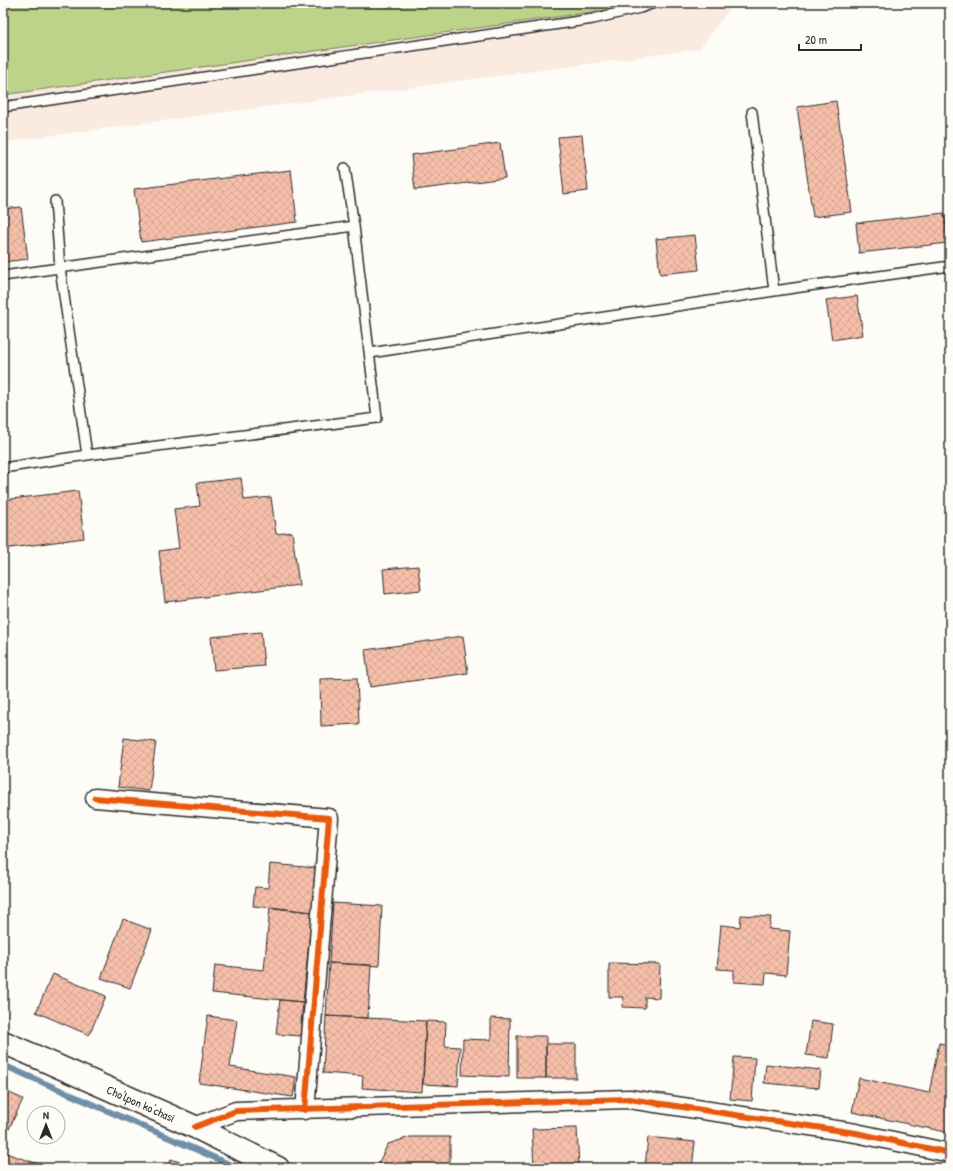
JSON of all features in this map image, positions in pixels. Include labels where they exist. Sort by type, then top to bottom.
[{"type":"main road","name":"Cho'lpon ko'chasi","points":[[3,1042],[195,1127],[278,1168]]},
{"type":"street","points":[[95,798],[329,818],[305,1110]]},
{"type":"street","points":[[195,1127],[236,1111],[629,1099],[856,1133],[950,1153]]},
{"type":"lane","points":[[3,107],[593,19],[640,8],[654,3]]},
{"type":"lane","points":[[752,112],[774,291]]},
{"type":"lane","points":[[3,468],[87,455],[377,418],[354,226],[345,168]]},
{"type":"lane","points":[[55,201],[60,268],[87,455]]},
{"type":"lane","points":[[3,276],[354,226]]},
{"type":"lane","points":[[370,353],[774,291],[950,266]]},
{"type":"shaded area","points":[[3,3],[734,3],[699,49],[3,142]]},
{"type":"green space","points":[[3,3],[635,3],[613,9],[3,95]]},
{"type":"building","points":[[836,101],[852,212],[813,217],[797,107]]},
{"type":"building","points":[[582,135],[588,191],[564,194],[558,137]]},
{"type":"building","points":[[500,143],[505,178],[415,190],[411,155]]},
{"type":"building","points":[[291,170],[297,222],[141,242],[134,189]]},
{"type":"building","points":[[21,207],[28,259],[3,262],[3,209]]},
{"type":"building","points":[[944,213],[948,243],[859,253],[856,223]]},
{"type":"building","points":[[695,235],[699,270],[660,274],[656,239]]},
{"type":"building","points":[[857,296],[863,335],[832,340],[826,300]]},
{"type":"building","points":[[241,478],[244,500],[271,497],[276,534],[292,532],[299,585],[165,602],[159,551],[179,548],[174,509],[200,506],[197,483]]},
{"type":"building","points":[[78,491],[84,538],[3,549],[3,500]]},
{"type":"building","points":[[418,566],[421,590],[385,594],[383,569]]},
{"type":"building","points":[[261,632],[264,666],[214,670],[211,637]]},
{"type":"building","points":[[463,636],[468,673],[370,687],[365,650]]},
{"type":"building","points":[[357,678],[359,724],[321,726],[320,679]]},
{"type":"building","points":[[124,738],[156,742],[149,791],[118,787]]},
{"type":"building","points":[[270,864],[317,868],[312,912],[253,906],[255,887],[268,888]]},
{"type":"building","points":[[333,903],[382,906],[379,966],[329,963]]},
{"type":"building","points":[[270,907],[312,912],[303,1002],[212,993],[215,965],[264,970]]},
{"type":"building","points":[[741,915],[771,917],[769,929],[790,931],[786,975],[766,973],[765,984],[734,982],[734,970],[717,969],[721,925],[740,927]]},
{"type":"building","points":[[123,919],[152,930],[130,988],[101,978]]},
{"type":"building","points":[[329,963],[371,965],[368,1018],[326,1016]]},
{"type":"building","points":[[609,963],[660,964],[659,998],[645,997],[645,1008],[622,1007],[623,997],[609,997]]},
{"type":"building","points":[[53,974],[106,996],[89,1035],[36,1012]]},
{"type":"building","points":[[280,1000],[303,1002],[300,1036],[276,1034]]},
{"type":"building","points":[[208,1016],[237,1020],[230,1067],[296,1077],[293,1097],[199,1083]]},
{"type":"building","points":[[326,1016],[426,1021],[422,1092],[362,1088],[363,1076],[323,1073]]},
{"type":"building","points":[[491,1018],[510,1019],[509,1077],[462,1075],[463,1039],[491,1040]]},
{"type":"building","points":[[426,1021],[446,1022],[445,1046],[460,1047],[458,1086],[423,1084]]},
{"type":"building","points":[[811,1021],[833,1024],[829,1058],[806,1055]]},
{"type":"building","points":[[517,1036],[546,1036],[546,1078],[517,1078]]},
{"type":"building","points":[[939,1043],[950,1045],[950,1133],[852,1112],[859,1078],[929,1093]]},
{"type":"building","points":[[546,1044],[576,1044],[576,1078],[546,1078]]},
{"type":"building","points":[[734,1057],[755,1058],[752,1101],[730,1099]]},
{"type":"building","points":[[766,1064],[821,1070],[819,1088],[764,1083]]},
{"type":"building","points":[[3,1090],[23,1099],[8,1131],[3,1129]]},
{"type":"building","points":[[577,1128],[579,1168],[534,1168],[532,1129]]},
{"type":"building","points":[[410,1137],[450,1137],[450,1168],[376,1168],[388,1144]]},
{"type":"building","points":[[648,1137],[695,1142],[692,1168],[645,1168]]},
{"type":"building","points":[[3,1152],[50,1168],[3,1168]]},
{"type":"building","points":[[171,1159],[197,1168],[168,1168]]},
{"type":"waterway","points":[[3,1065],[238,1168]]},
{"type":"cycle path","points":[[95,798],[329,818],[305,1110]]},
{"type":"cycle path","points":[[195,1127],[236,1111],[629,1099],[856,1133],[950,1153]]}]
